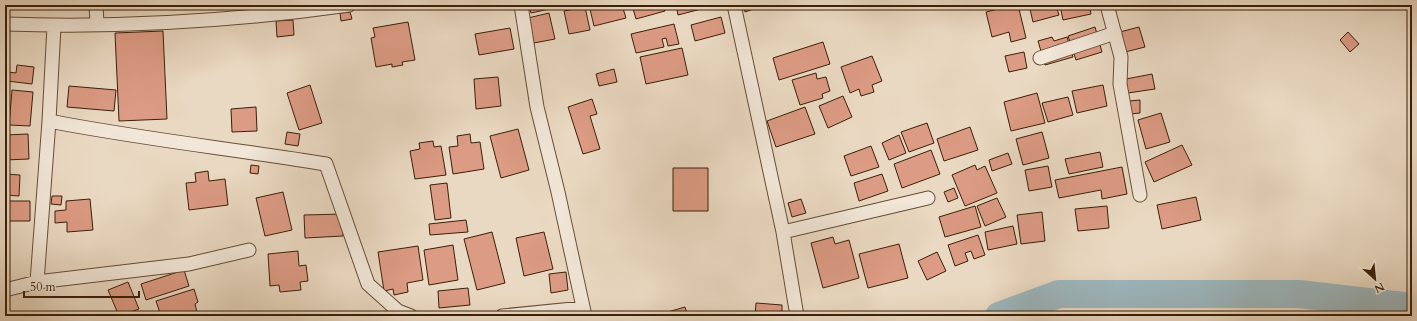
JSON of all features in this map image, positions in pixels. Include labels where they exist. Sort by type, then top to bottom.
[{"type":"street","points":[[96,5],[97,24]]},
{"type":"street","points":[[5,24],[54,26],[179,22],[318,10],[349,5]]},
{"type":"street","points":[[502,316],[584,312],[558,192],[537,107],[521,5]]},
{"type":"street","points":[[734,5],[783,232],[797,316]]},
{"type":"street","points":[[1107,5],[1122,57],[1120,84],[1140,195]]},
{"type":"street","points":[[37,282],[49,121],[54,26]]},
{"type":"street","points":[[1040,58],[1115,33]]},
{"type":"street","points":[[49,121],[113,133],[247,151],[326,164],[368,284],[398,311],[411,316]]},
{"type":"street","points":[[783,232],[928,198]]},
{"type":"street","points":[[5,290],[37,282],[189,264],[249,250]]},
{"type":"building","points":[[529,5],[554,5],[554,8],[531,13]]},
{"type":"building","points":[[589,5],[622,5],[626,18],[594,26]]},
{"type":"building","points":[[632,5],[663,5],[665,11],[636,19]]},
{"type":"building","points":[[676,5],[700,5],[701,9],[678,15]]},
{"type":"building","points":[[743,5],[765,5],[745,12]]},
{"type":"building","points":[[1018,5],[1026,38],[1011,42],[1009,32],[992,37],[986,12]]},
{"type":"building","points":[[1029,5],[1056,5],[1059,15],[1033,22]]},
{"type":"building","points":[[1060,5],[1089,5],[1091,14],[1063,20]]},
{"type":"building","points":[[585,7],[590,30],[569,34],[564,11]]},
{"type":"building","points":[[350,12],[352,19],[341,21],[340,13]]},
{"type":"building","points":[[549,13],[555,39],[534,43],[528,18]]},
{"type":"building","points":[[721,17],[725,33],[695,41],[691,25]]},
{"type":"building","points":[[293,20],[294,35],[277,37],[276,21]]},
{"type":"building","points":[[408,22],[415,60],[402,62],[403,65],[392,67],[392,64],[376,67],[371,38],[375,37],[373,28]]},
{"type":"building","points":[[674,24],[679,44],[668,46],[666,38],[662,39],[664,47],[636,53],[631,34]]},
{"type":"building","points":[[1095,27],[1102,52],[1076,60],[1068,36]]},
{"type":"building","points":[[1139,27],[1145,47],[1125,52],[1120,32]]},
{"type":"building","points":[[510,28],[514,49],[479,55],[475,34]]},
{"type":"building","points":[[163,31],[167,119],[119,121],[115,33]]},
{"type":"building","points":[[1348,32],[1359,44],[1350,52],[1340,40]]},
{"type":"building","points":[[1052,37],[1054,41],[1067,37],[1073,57],[1045,65],[1038,41]]},
{"type":"building","points":[[823,42],[830,64],[779,80],[773,58]]},
{"type":"building","points":[[682,48],[688,75],[646,84],[640,57]]},
{"type":"building","points":[[1024,52],[1027,68],[1009,72],[1005,56]]},
{"type":"building","points":[[872,56],[882,81],[872,85],[874,92],[861,96],[859,89],[850,93],[841,67]]},
{"type":"building","points":[[17,65],[34,67],[32,84],[7,81],[8,72],[16,73]]},
{"type":"building","points":[[614,69],[617,82],[599,86],[596,74]]},
{"type":"building","points":[[816,73],[817,79],[826,77],[830,91],[822,94],[823,98],[800,105],[792,80]]},
{"type":"building","points":[[1152,74],[1155,89],[1128,93],[1126,79]]},
{"type":"building","points":[[498,77],[501,106],[476,109],[474,79]]},
{"type":"building","points":[[310,85],[322,123],[299,130],[287,93]]},
{"type":"building","points":[[1103,85],[1107,106],[1077,113],[1072,91]]},
{"type":"building","points":[[69,86],[116,90],[114,111],[67,107]]},
{"type":"building","points":[[12,90],[33,92],[30,126],[9,125]]},
{"type":"building","points":[[1037,93],[1045,123],[1011,131],[1004,102]]},
{"type":"building","points":[[843,96],[852,117],[828,128],[819,106]]},
{"type":"building","points":[[1068,97],[1073,115],[1048,122],[1042,103]]},
{"type":"building","points":[[592,99],[597,114],[590,116],[600,149],[583,154],[568,107]]},
{"type":"building","points":[[1140,100],[1140,113],[1130,114],[1129,101]]},
{"type":"building","points":[[256,107],[257,131],[232,132],[231,109]]},
{"type":"building","points":[[805,107],[815,134],[776,147],[767,121]]},
{"type":"building","points":[[1161,113],[1170,142],[1146,149],[1138,120]]},
{"type":"building","points":[[927,123],[934,143],[909,152],[901,132]]},
{"type":"building","points":[[970,127],[978,150],[944,161],[937,139]]},
{"type":"building","points":[[518,129],[529,170],[501,178],[490,136]]},
{"type":"building","points":[[287,132],[300,134],[298,146],[285,144]]},
{"type":"building","points":[[1042,132],[1049,158],[1023,165],[1016,139]]},
{"type":"building","points":[[28,134],[29,159],[5,160],[5,135]]},
{"type":"building","points":[[470,134],[471,143],[480,142],[484,169],[453,174],[449,147],[458,146],[457,136]]},
{"type":"building","points":[[899,135],[906,153],[889,160],[882,143]]},
{"type":"building","points":[[433,141],[434,147],[441,146],[446,175],[415,179],[410,151],[420,149],[419,143]]},
{"type":"building","points":[[1182,145],[1192,165],[1154,182],[1145,162]]},
{"type":"building","points":[[871,146],[879,167],[851,176],[844,156]]},
{"type":"building","points":[[931,150],[940,174],[902,188],[894,164]]},
{"type":"building","points":[[1100,152],[1103,167],[1069,174],[1065,159]]},
{"type":"building","points":[[1008,153],[1012,164],[992,171],[989,160]]},
{"type":"building","points":[[251,165],[259,166],[258,174],[250,173]]},
{"type":"building","points":[[975,165],[977,170],[985,166],[997,193],[965,206],[952,175]]},
{"type":"building","points":[[1048,166],[1052,187],[1029,191],[1025,170]]},
{"type":"building","points":[[1122,167],[1127,194],[1102,199],[1101,190],[1059,198],[1055,180]]},
{"type":"building","points":[[673,168],[708,168],[708,211],[673,211]]},
{"type":"building","points":[[208,171],[209,181],[225,179],[228,205],[189,210],[186,183],[196,182],[195,173]]},
{"type":"building","points":[[5,174],[20,175],[19,196],[5,195]]},
{"type":"building","points":[[882,174],[888,191],[859,201],[854,183]]},
{"type":"building","points":[[447,183],[451,218],[435,220],[430,185]]},
{"type":"building","points":[[954,188],[958,198],[948,202],[944,192]]},
{"type":"building","points":[[283,192],[292,230],[265,236],[256,198]]},
{"type":"building","points":[[52,196],[62,196],[61,205],[51,204]]},
{"type":"building","points":[[1196,197],[1201,220],[1162,229],[1157,205]]},
{"type":"building","points":[[997,198],[1006,217],[985,226],[977,206]]},
{"type":"building","points":[[90,199],[93,230],[67,232],[67,222],[55,223],[55,211],[66,210],[66,201]]},
{"type":"building","points":[[801,199],[806,213],[792,217],[788,203]]},
{"type":"building","points":[[5,201],[30,201],[30,221],[5,221]]},
{"type":"building","points":[[975,206],[981,227],[945,237],[939,217]]},
{"type":"building","points":[[1107,206],[1109,228],[1078,231],[1075,209]]},
{"type":"building","points":[[1042,212],[1045,241],[1021,244],[1017,215]]},
{"type":"building","points":[[343,214],[343,236],[305,238],[304,215]]},
{"type":"building","points":[[466,220],[468,232],[430,235],[429,224]]},
{"type":"building","points":[[1013,226],[1017,244],[988,250],[985,232]]},
{"type":"building","points":[[492,232],[505,283],[477,290],[464,239]]},
{"type":"building","points":[[544,232],[553,269],[524,276],[516,238]]},
{"type":"building","points":[[978,235],[985,255],[974,259],[971,251],[965,253],[968,261],[955,266],[948,245]]},
{"type":"building","points":[[833,237],[835,244],[849,240],[859,278],[823,288],[811,243]]},
{"type":"building","points":[[899,244],[908,278],[868,288],[859,254]]},
{"type":"building","points":[[453,245],[458,280],[429,285],[424,250]]},
{"type":"building","points":[[418,246],[423,280],[407,283],[408,292],[394,295],[393,289],[384,291],[378,252]]},
{"type":"building","points":[[298,251],[299,266],[306,265],[308,281],[300,282],[301,290],[280,292],[279,285],[270,286],[268,254]]},
{"type":"building","points":[[937,252],[946,271],[927,280],[918,261]]},
{"type":"building","points":[[184,270],[189,286],[146,300],[141,284]]},
{"type":"building","points":[[566,272],[568,290],[551,293],[549,274]]},
{"type":"building","points":[[128,282],[139,309],[119,316],[108,290]]},
{"type":"building","points":[[468,288],[470,305],[439,308],[438,291]]},
{"type":"building","points":[[194,289],[198,302],[195,304],[198,316],[161,316],[156,301]]},
{"type":"building","points":[[756,303],[782,305],[782,316],[755,316]]},
{"type":"building","points":[[685,307],[688,316],[654,316]]},
{"type":"waterway","points":[[999,316],[1059,294],[1299,294],[1412,307]]}]
